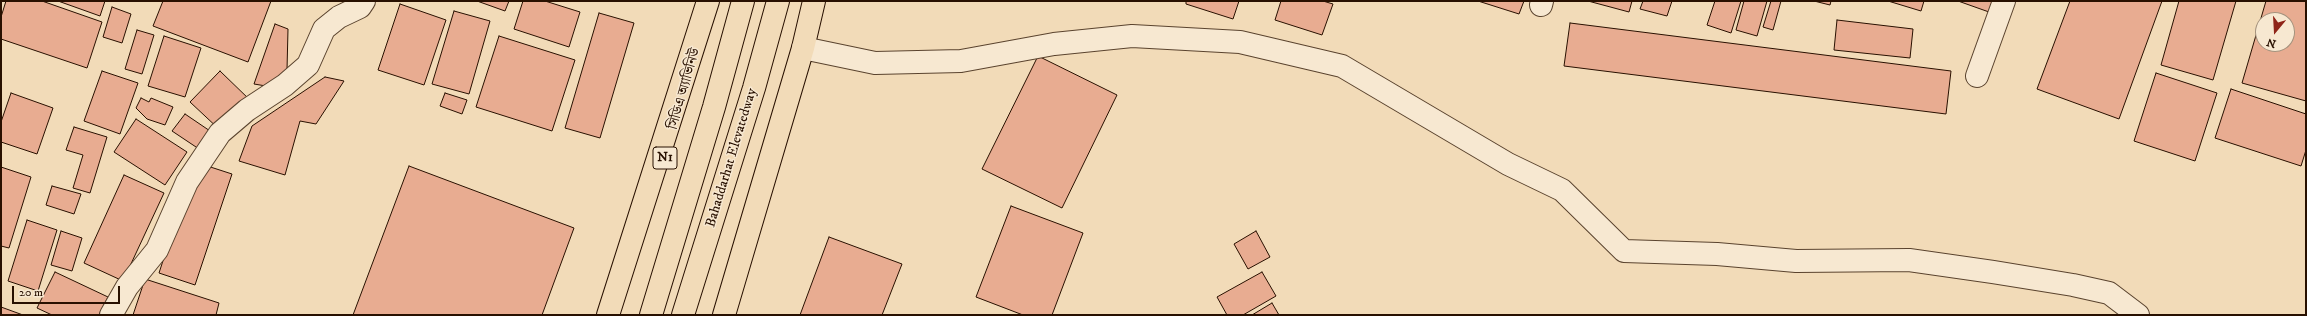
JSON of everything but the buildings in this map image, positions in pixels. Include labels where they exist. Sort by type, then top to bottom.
[{"type":"highway","points":[[608,315],[709,1]]},
{"type":"highway","name":"সিডিএ অ্যাভিনিউ","points":[[619,315],[709,1]]},
{"type":"highway","points":[[651,315],[712,115],[743,1]]},
{"type":"highway","name":"Bahaddarhat Elevatedway","points":[[683,315],[754,88],[778,1]]},
{"type":"highway","points":[[724,315],[803,48],[814,1]]},
{"type":"street","points":[[111,315],[127,287],[157,250],[187,182],[220,133],[247,110],[285,85],[308,66],[324,29],[339,17],[360,7],[364,1]]},
{"type":"street","points":[[1977,76],[2004,1]]},
{"type":"street","points":[[803,48],[875,63],[961,61],[1054,44],[1132,36],[1240,42],[1342,66],[1508,164],[1562,190],[1624,251],[1717,254],[1796,261],[1909,260],[1993,272],[2109,293],[2138,315]]}]
